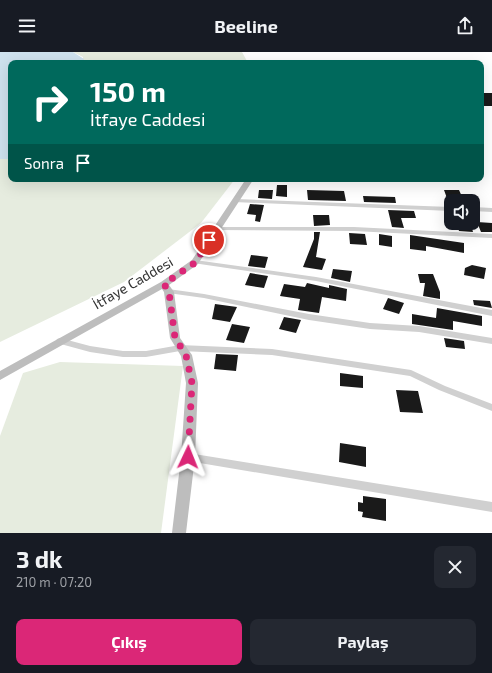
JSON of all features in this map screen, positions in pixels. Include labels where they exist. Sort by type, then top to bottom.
[{"type":"street","name":"İtfaye Caddesi","points":[[0,376],[60,341],[166,287],[196,262],[248,182]]},
{"type":"street","points":[[236,201],[444,209]]},
{"type":"street","points":[[480,209],[492,210]]},
{"type":"street","points":[[216,229],[354,229],[492,236]]},
{"type":"street","points":[[196,262],[316,279],[492,313]]},
{"type":"street","points":[[179,533],[188,457],[192,383],[186,355],[180,348],[175,338],[166,287],[309,317],[370,326],[419,329],[492,341]]},
{"type":"street","points":[[60,341],[90,349],[123,354],[146,354],[180,348],[272,352],[412,373],[442,388],[492,408]]},
{"type":"street","points":[[188,457],[492,507]]},
{"type":"shaded area","points":[[73,52],[242,52],[246,60],[83,60],[83,57]]},
{"type":"shaded area","points":[[0,159],[8,159],[8,182],[233,182],[201,223],[124,282],[0,342]]},
{"type":"shaded area","points":[[60,362],[183,366],[161,533],[0,533],[0,436],[23,373]]},
{"type":"water","points":[[0,52],[73,52],[84,59],[8,60],[8,159],[0,159]]},
{"type":"building","points":[[484,93],[492,93],[492,106],[484,106]]},
{"type":"building","points":[[277,185],[287,185],[287,197],[276,196]]},
{"type":"building","points":[[259,190],[273,190],[272,199],[258,198]]},
{"type":"building","points":[[307,190],[344,191],[346,201],[308,200]]},
{"type":"building","points":[[444,190],[459,190],[461,194],[445,194]]},
{"type":"building","points":[[363,196],[395,197],[396,203],[364,202]]},
{"type":"building","points":[[250,204],[264,205],[260,222],[255,221],[256,215],[247,214]]},
{"type":"building","points":[[388,210],[414,211],[416,218],[401,218],[404,228],[392,227]]},
{"type":"building","points":[[313,215],[329,215],[330,225],[314,226]]},
{"type":"building","points":[[480,222],[492,223],[492,232],[481,232]]},
{"type":"building","points":[[472,230],[473,232],[459,231]]},
{"type":"building","points":[[314,232],[320,232],[316,257],[326,259],[322,270],[303,267],[314,239]]},
{"type":"building","points":[[349,233],[365,234],[367,245],[350,244]]},
{"type":"building","points":[[379,234],[392,236],[392,247],[379,245]]},
{"type":"building","points":[[410,235],[464,243],[464,253],[426,246],[426,251],[410,249]]},
{"type":"building","points":[[251,255],[268,257],[265,268],[248,266]]},
{"type":"building","points":[[472,265],[486,268],[484,279],[464,275],[465,268]]},
{"type":"building","points":[[333,269],[352,271],[350,282],[331,278]]},
{"type":"building","points":[[250,273],[268,276],[264,288],[245,285]]},
{"type":"building","points":[[418,274],[433,274],[440,292],[440,299],[423,296],[425,283],[420,283]]},
{"type":"building","points":[[307,283],[329,288],[329,285],[347,289],[346,301],[322,297],[319,313],[298,310],[300,299],[280,296],[284,284],[305,287]]},
{"type":"building","points":[[388,298],[404,303],[399,314],[383,309]]},
{"type":"building","points":[[473,300],[490,301],[492,308],[474,305]]},
{"type":"building","points":[[215,304],[237,307],[230,322],[212,319]]},
{"type":"building","points":[[437,308],[482,316],[482,326],[453,321],[453,330],[412,324],[412,314],[436,318]]},
{"type":"building","points":[[284,317],[301,320],[296,333],[279,329]]},
{"type":"building","points":[[232,324],[250,327],[244,343],[226,340]]},
{"type":"building","points":[[444,338],[464,341],[465,349],[446,347]]},
{"type":"building","points":[[216,354],[238,355],[236,371],[214,369]]},
{"type":"building","points":[[340,373],[363,376],[363,388],[340,386]]},
{"type":"building","points":[[396,390],[418,391],[423,413],[400,412]]},
{"type":"building","points":[[340,443],[366,447],[366,467],[339,462]]},
{"type":"building","points":[[363,496],[386,499],[386,521],[362,517],[363,512],[358,511],[358,502],[363,503]]},
{"type":"route","points":[[188,457],[192,383],[190,367],[186,355],[180,348],[175,338],[169,292],[164,284],[196,262],[209,240]]}]
